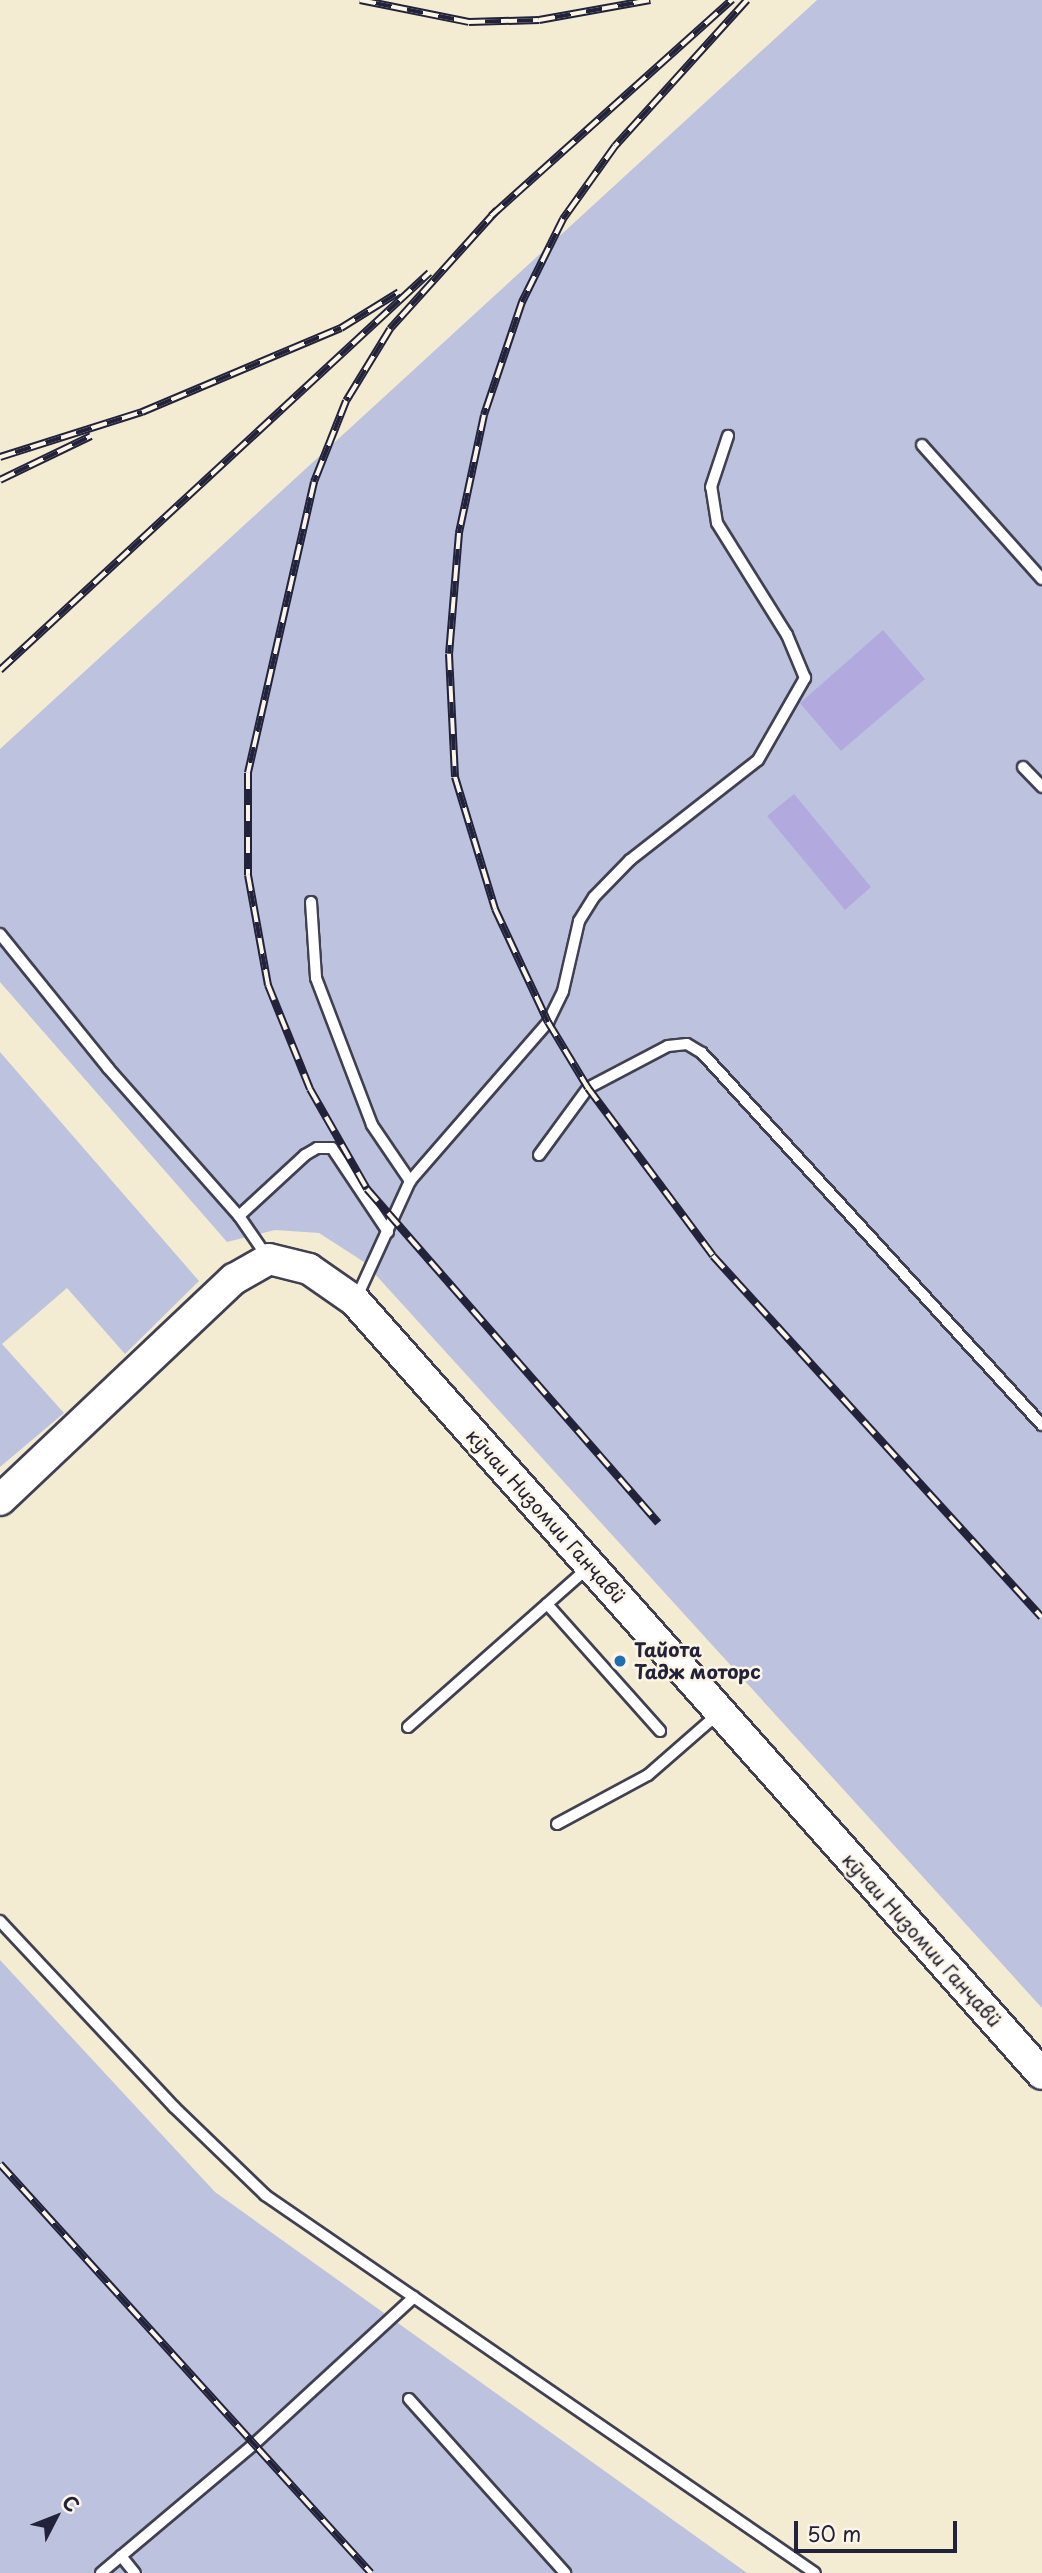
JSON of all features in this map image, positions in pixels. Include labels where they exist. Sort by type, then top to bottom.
[{"type":"main road","name":"кӯчаи Низомии Ганҷавӣ","points":[[269,1259],[309,1269],[355,1301],[1042,2074]]},
{"type":"main road","points":[[0,1500],[234,1279],[269,1259]]},
{"type":"lane","points":[[355,1301],[410,1181],[548,1022],[563,991],[579,922],[594,897],[630,860],[758,760],[805,678],[787,635],[717,523],[711,487],[728,436]]},
{"type":"lane","points":[[922,445],[1042,579]]},
{"type":"lane","points":[[1023,768],[1042,787]]},
{"type":"lane","points":[[311,902],[316,978],[372,1125],[410,1181]]},
{"type":"lane","points":[[0,934],[107,1068],[239,1216],[269,1259]]},
{"type":"lane","points":[[539,1155],[588,1088],[668,1046],[687,1044],[702,1053],[1042,1425]]},
{"type":"lane","points":[[239,1216],[305,1155],[317,1148],[332,1148],[388,1233]]},
{"type":"lane","points":[[408,1727],[590,1566]]},
{"type":"lane","points":[[547,1604],[660,1731]]},
{"type":"lane","points":[[557,1824],[648,1775],[720,1713]]},
{"type":"lane","points":[[0,1921],[174,2107],[265,2195],[815,2573]]},
{"type":"lane","points":[[101,2573],[252,2446],[414,2297]]},
{"type":"lane","points":[[409,2399],[565,2573]]},
{"type":"lane","points":[[121,2556],[135,2573]]},
{"type":"shaded area","points":[[817,0],[1042,0],[1042,2008],[364,1262],[319,1233],[275,1230],[227,1242],[0,982],[0,749]]},
{"type":"shaded area","points":[[0,1052],[199,1281],[125,1354],[67,1288],[2,1344],[64,1413],[0,1467]]},
{"type":"shaded area","points":[[0,1960],[215,2192],[747,2573],[0,2573]]},
{"type":"building","points":[[883,630],[925,679],[841,751],[800,703]]},
{"type":"building","points":[[794,794],[871,887],[845,910],[767,816]]},
{"type":"railway","points":[[360,0],[469,22],[539,20],[650,0]]},
{"type":"railway","points":[[491,216],[732,0]]},
{"type":"railway","points":[[747,0],[615,146],[563,219],[522,302],[484,415],[459,533],[449,654],[455,777],[495,909],[548,1022],[588,1088],[713,1256],[1042,1617]]},
{"type":"railway","points":[[497,210],[390,329],[346,401],[314,482],[248,773],[248,875],[268,985],[310,1089],[367,1189],[658,1523]]},
{"type":"railway","points":[[0,670],[429,273]]},
{"type":"railway","points":[[0,457],[142,412],[341,328],[399,292]]},
{"type":"railway","points":[[0,480],[91,436]]},
{"type":"railway","points":[[0,2164],[371,2573]]},
{"type":"place","name":"Тайота Тадж моторс","points":[[620,1661]]}]
